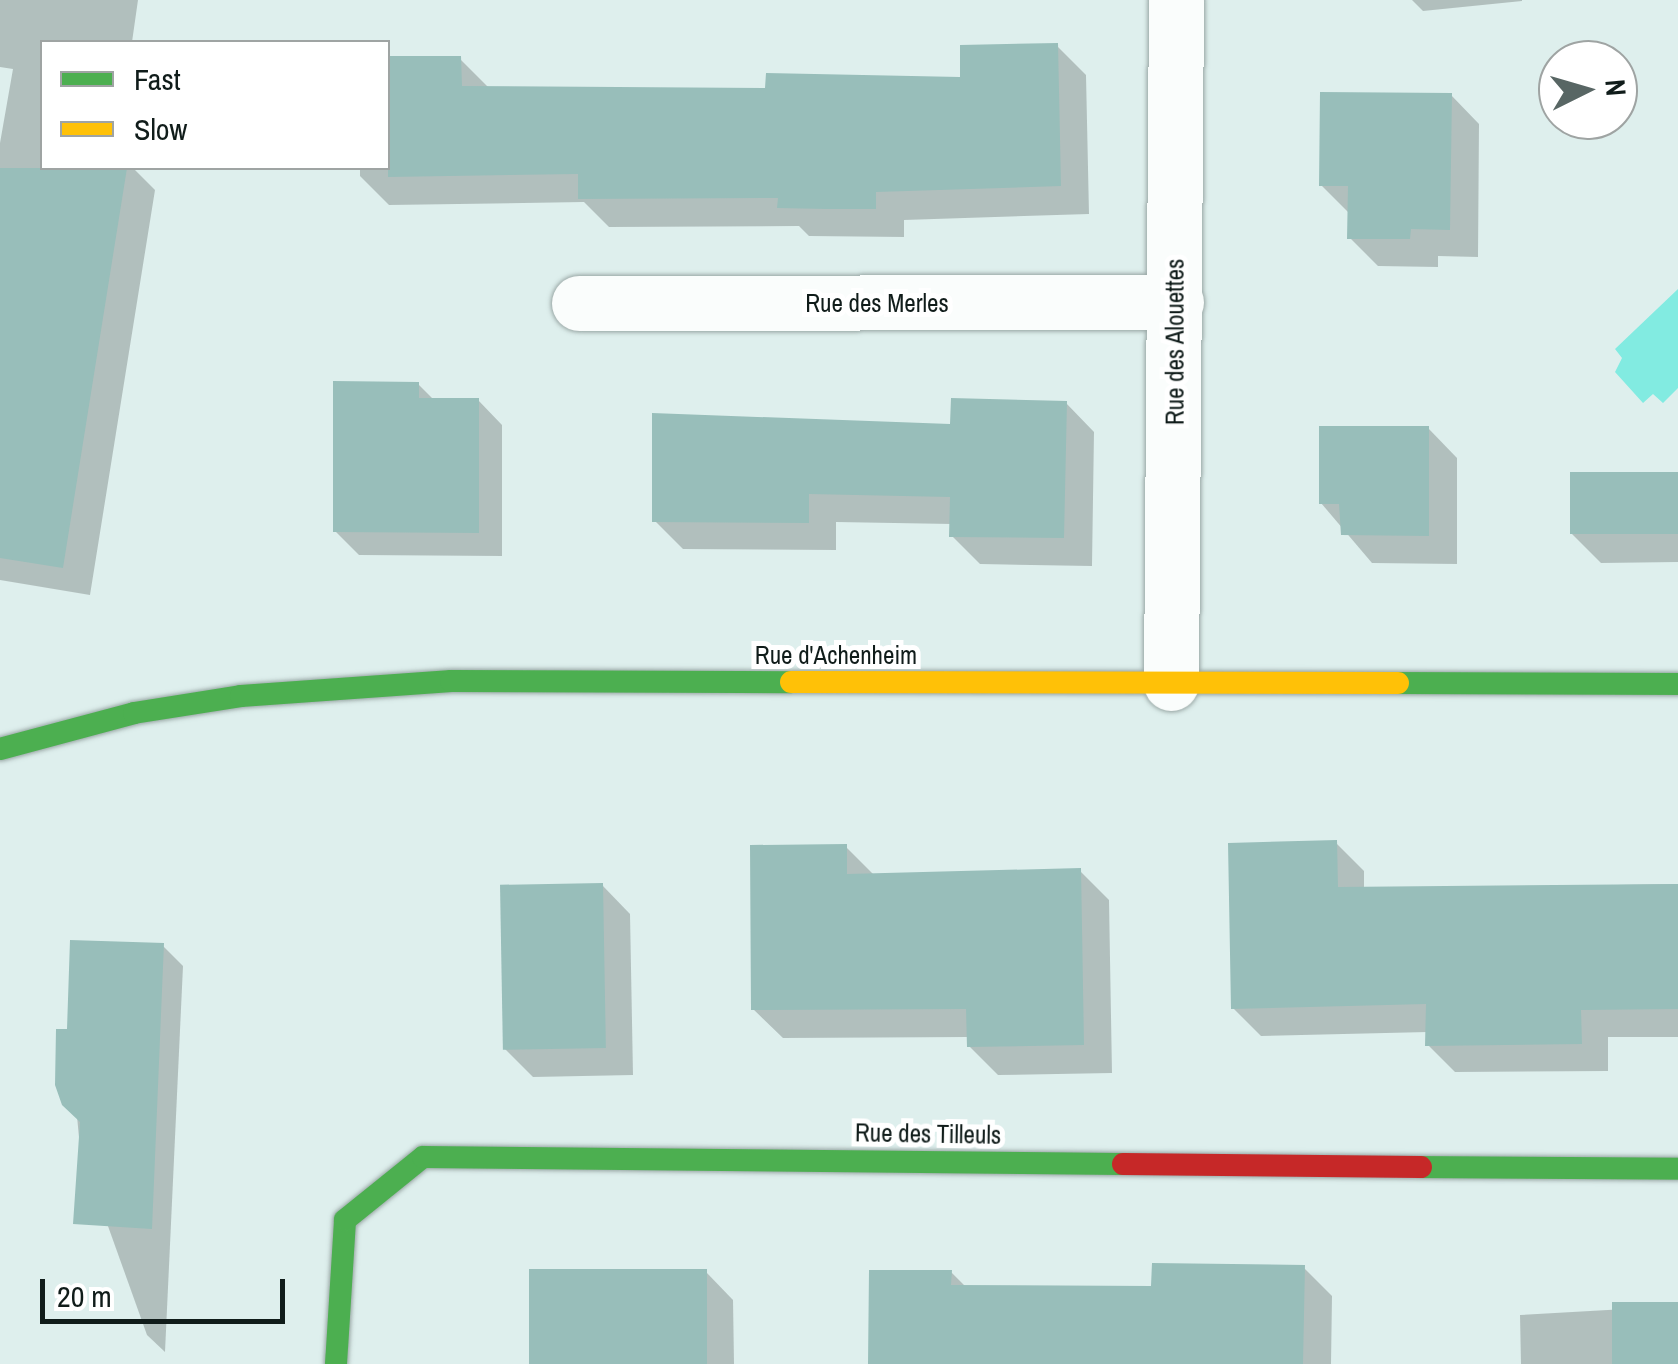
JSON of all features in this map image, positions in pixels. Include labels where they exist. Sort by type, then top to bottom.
[{"type":"main road","name":"Rue d'Achenheim","points":[[0,750],[134,713],[375,685],[1678,684]]},
{"type":"main road","name":"Rue des Tilleuls","points":[[336,1364],[345,1220],[423,1157],[1678,1170]]},
{"type":"street","name":"Rue des Alouettes","points":[[1171,683],[1176,0]]},
{"type":"street","name":"Rue des Merles","points":[[578,303],[1176,302]]},
{"type":"water","points":[[1678,289],[1678,388],[1663,403],[1653,394],[1643,403],[1615,372],[1622,358],[1615,349]]},
{"type":"building","points":[[1058,43],[1061,186],[876,192],[876,209],[827,209],[777,208],[778,198],[578,199],[578,174],[388,177],[390,56],[461,56],[462,86],[765,88],[766,73],[960,77],[960,45]]},
{"type":"building","points":[[1320,92],[1452,93],[1450,230],[1411,229],[1410,239],[1347,239],[1348,186],[1319,186]]},
{"type":"building","points":[[0,168],[127,170],[63,568],[0,558]]},
{"type":"building","points":[[333,381],[419,382],[419,398],[479,398],[479,533],[333,532]]},
{"type":"building","points":[[951,398],[1067,401],[1064,538],[949,537],[950,497],[809,494],[809,523],[652,522],[652,413],[950,424]]},
{"type":"building","points":[[1319,426],[1429,426],[1429,536],[1341,535],[1339,504],[1319,504]]},
{"type":"building","points":[[1570,472],[1678,472],[1678,534],[1570,534]]},
{"type":"building","points":[[1337,840],[1338,887],[1678,884],[1678,1009],[1581,1010],[1582,1044],[1425,1046],[1426,1004],[1231,1009],[1228,843]]},
{"type":"building","points":[[847,844],[847,874],[1081,868],[1084,1045],[967,1047],[966,1009],[751,1010],[750,845]]},
{"type":"building","points":[[603,883],[606,1048],[503,1050],[500,885]]},
{"type":"building","points":[[70,940],[164,943],[152,1229],[73,1224],[80,1122],[62,1105],[55,1085],[56,1029],[67,1029]]},
{"type":"building","points":[[1152,1263],[1305,1265],[1303,1364],[868,1364],[869,1270],[952,1270],[951,1285],[1151,1286]]},
{"type":"building","points":[[529,1269],[707,1269],[707,1364],[529,1364]]},
{"type":"building","points":[[1612,1302],[1678,1302],[1678,1364],[1612,1364]]},
{"type":"traffic: fast","points":[[0,749],[134,713],[241,696],[451,681],[791,682]]},
{"type":"traffic: fast","points":[[1398,683],[1678,684]]},
{"type":"traffic: fast","points":[[336,1364],[345,1220],[423,1157],[1123,1164]]},
{"type":"traffic: fast","points":[[1421,1167],[1678,1169]]},
{"type":"traffic: slow","points":[[791,682],[1398,683]]},
{"type":"traffic: jam","points":[[1123,1164],[1421,1167]]}]
